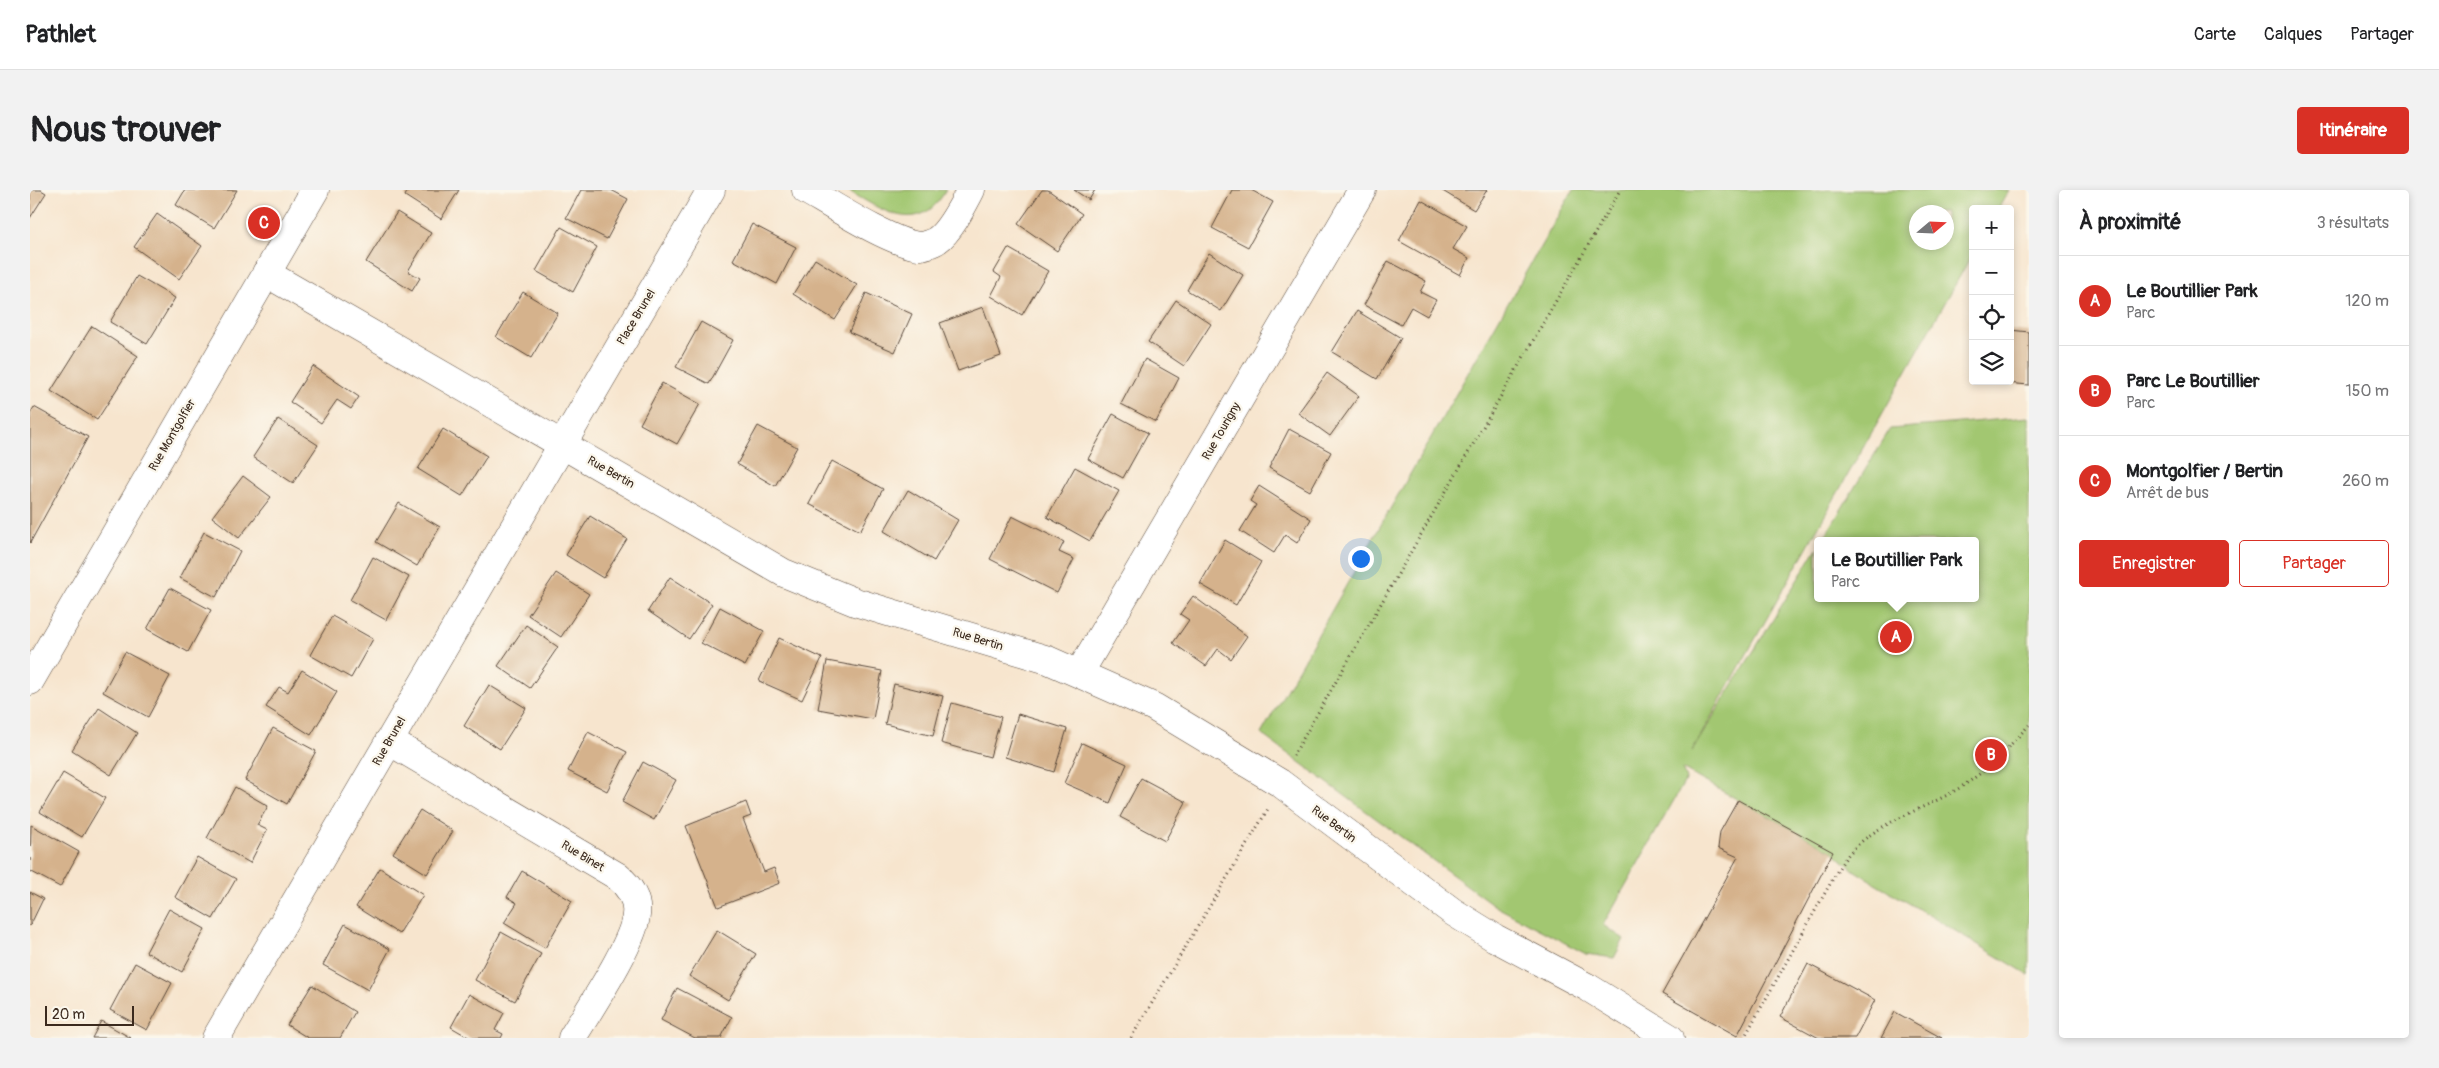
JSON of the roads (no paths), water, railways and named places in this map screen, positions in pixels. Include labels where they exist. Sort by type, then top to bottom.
[{"type":"street","name":"Rue Montgolfier","points":[[30,681],[315,190]]},
{"type":"street","name":"Place Brunel","points":[[562,443],[711,190]]},
{"type":"street","points":[[806,190],[863,222],[902,241],[920,246],[937,240],[959,212],[970,190]]},
{"type":"street","name":"Rue Tourigny","points":[[1080,672],[1362,190]]},
{"type":"street","name":"Rue Bertin","points":[[266,273],[784,573],[855,602],[1048,660],[1080,672],[1154,707],[1280,783],[1453,912],[1495,938],[1589,988],[1670,1038]]},
{"type":"street","name":"Rue Brunel","points":[[216,1038],[562,443]]},
{"type":"street","name":"Rue Binet","points":[[389,741],[617,876],[627,885],[636,905],[634,929],[572,1038]]},
{"type":"place","name":"Montgolfier / Bertin","points":[[264,223]]},
{"type":"place","name":"Le Boutillier Park","points":[[1896,637]]},
{"type":"place","name":"Parc Le Boutillier","points":[[1991,755]]}]
